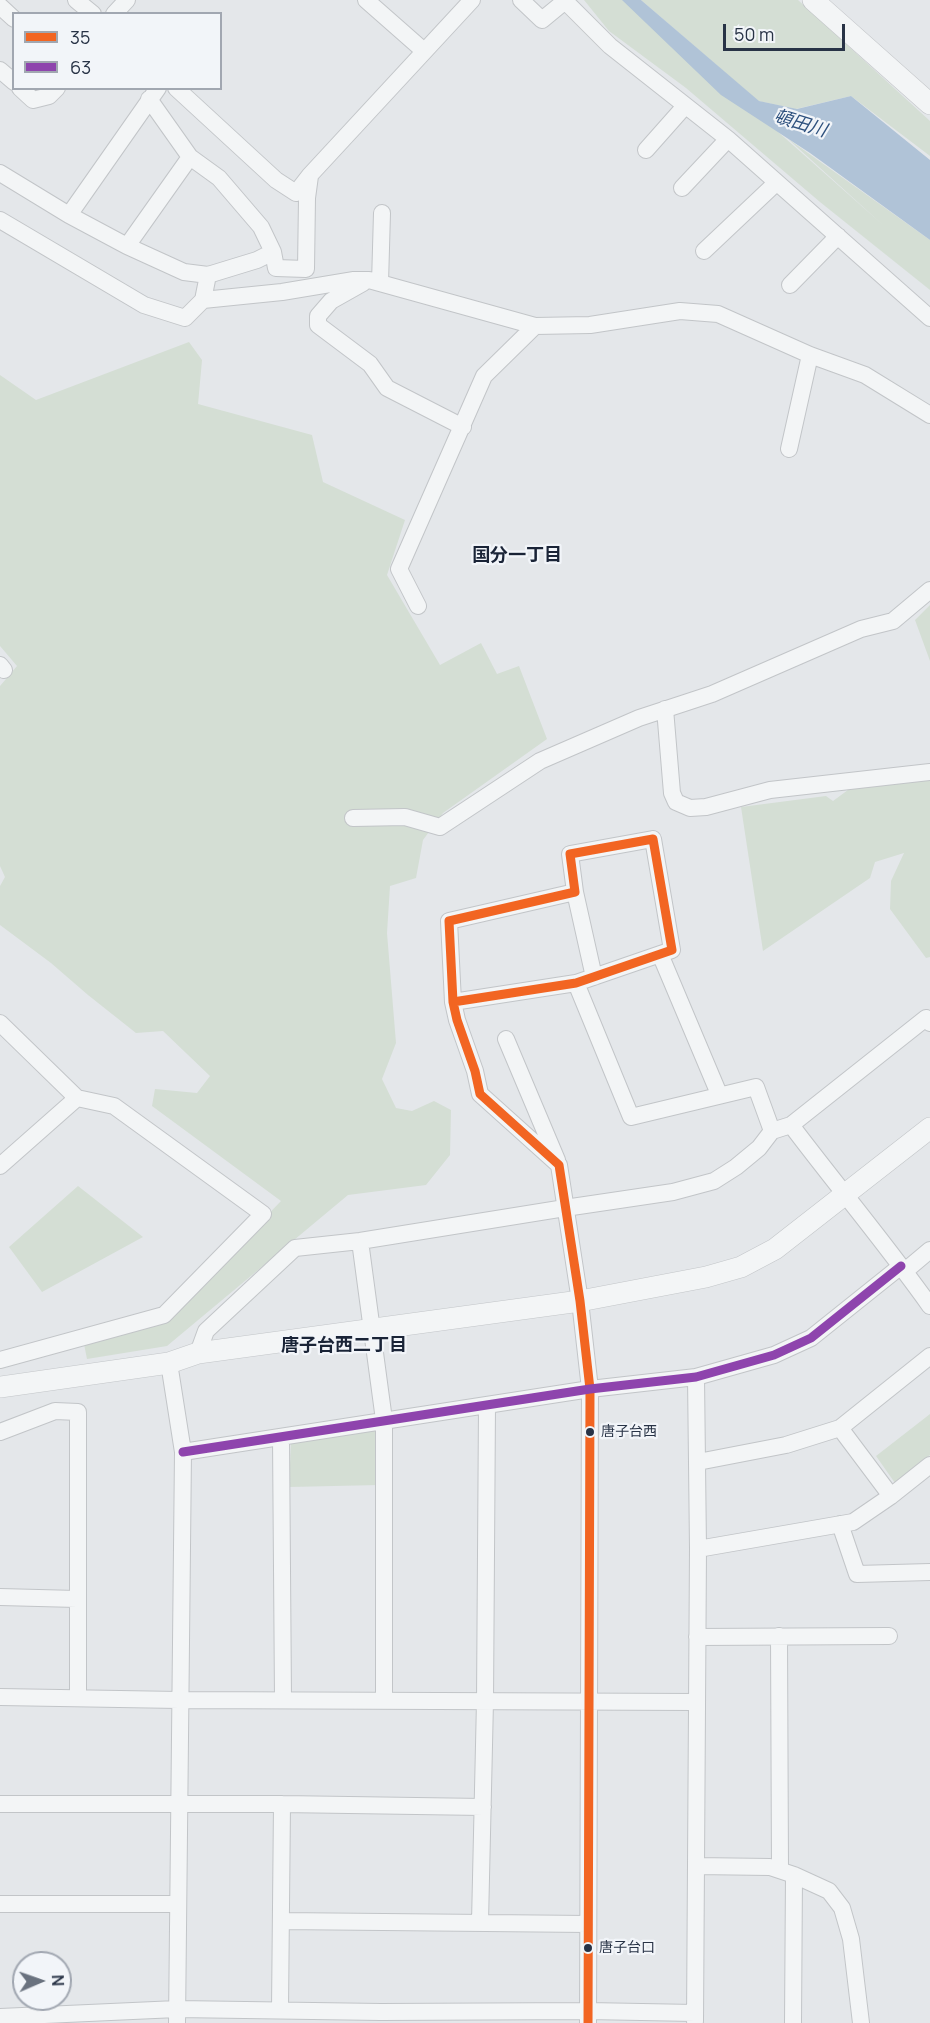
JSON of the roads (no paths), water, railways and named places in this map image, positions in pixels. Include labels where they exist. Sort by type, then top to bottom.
[{"type":"street","points":[[76,0],[91,12]]},
{"type":"street","points":[[116,12],[127,0]]},
{"type":"street","points":[[366,0],[424,51]]},
{"type":"street","points":[[178,90],[276,180],[296,193],[472,0]]},
{"type":"street","points":[[521,0],[542,20],[564,0],[610,46],[728,139],[930,318]]},
{"type":"street","points":[[813,0],[930,104]]},
{"type":"street","points":[[0,6],[12,17]]},
{"type":"street","points":[[0,70],[12,80]]},
{"type":"street","points":[[22,90],[33,100],[49,96],[55,90]]},
{"type":"street","points":[[69,215],[153,94],[190,158],[219,178],[261,228],[273,252],[276,268],[306,269],[307,198],[310,175]]},
{"type":"street","points":[[646,150],[685,106]]},
{"type":"street","points":[[682,188],[728,139]]},
{"type":"street","points":[[127,246],[190,158]]},
{"type":"street","points":[[0,173],[69,215],[127,246],[184,272],[208,275],[257,260],[273,252]]},
{"type":"street","points":[[704,251],[776,183]]},
{"type":"street","points":[[375,281],[382,213]]},
{"type":"street","points":[[0,219],[144,305],[185,318],[203,300],[208,275]]},
{"type":"street","points":[[790,285],[838,236]]},
{"type":"street","points":[[203,300],[282,292],[354,280],[375,281],[536,326],[590,325],[680,311],[718,314],[810,355],[865,375],[930,415]]},
{"type":"street","points":[[375,281],[331,301],[318,316],[318,325],[370,364],[387,388],[463,427]]},
{"type":"street","points":[[418,606],[399,569],[484,376],[536,326]]},
{"type":"street","points":[[789,449],[810,355]]},
{"type":"street","points":[[353,818],[405,817],[440,827],[540,761],[639,718],[712,694],[861,629],[893,621],[930,590]]},
{"type":"street","points":[[665,710],[672,793],[676,802],[690,808],[706,807],[770,790],[930,772]]},
{"type":"street","points":[[453,1002],[576,983],[594,977],[672,950],[654,839],[570,854],[575,892],[594,977]]},
{"type":"street","points":[[559,1165],[480,1094],[453,1002],[449,921],[575,892]]},
{"type":"street","points":[[660,954],[719,1094]]},
{"type":"street","points":[[576,983],[631,1117],[719,1094],[756,1087],[772,1131]]},
{"type":"street","points":[[198,1353],[206,1331],[295,1248],[360,1241],[673,1192],[714,1181],[759,1148],[772,1131],[791,1125],[926,1018],[930,1023]]},
{"type":"street","points":[[0,1023],[77,1098],[114,1106],[263,1214],[164,1316],[0,1360]]},
{"type":"street","points":[[506,1039],[559,1165],[580,1301],[590,1389],[588,2017]]},
{"type":"street","points":[[0,1166],[77,1098]]},
{"type":"street","points":[[791,1125],[930,1306]]},
{"type":"street","points":[[0,1387],[169,1363],[198,1353],[580,1301],[706,1277],[741,1267],[775,1249],[930,1128]]},
{"type":"street","points":[[360,1241],[384,1420],[384,1701]]},
{"type":"street","points":[[183,1452],[590,1389],[696,1377],[774,1355],[812,1338],[930,1250]]},
{"type":"street","points":[[698,1462],[786,1445],[840,1428],[930,1356]]},
{"type":"street","points":[[169,1363],[183,1452],[177,2016]]},
{"type":"street","points":[[0,2017],[177,2016],[280,2009],[380,2017],[695,2018],[698,1549],[696,1377]]},
{"type":"street","points":[[480,1922],[485,1701],[487,1406]]},
{"type":"street","points":[[0,1432],[55,1411],[78,1412],[78,1698]]},
{"type":"street","points":[[840,1428],[891,1496]]},
{"type":"street","points":[[281,1438],[283,1699]]},
{"type":"street","points":[[698,1549],[853,1522],[930,1465]]},
{"type":"street","points":[[840,1524],[857,1575],[930,1572]]},
{"type":"street","points":[[0,1598],[77,1599]]},
{"type":"street","points":[[697,1636],[889,1635]]},
{"type":"street","points":[[779,1636],[793,2023]]},
{"type":"street","points":[[0,1697],[696,1702]]},
{"type":"street","points":[[0,1804],[483,1807]]},
{"type":"street","points":[[280,2009],[282,1804]]},
{"type":"street","points":[[696,1866],[770,1867],[829,1891],[842,1908],[851,1939],[861,2023]]},
{"type":"street","points":[[0,1904],[178,1904]]},
{"type":"street","points":[[281,1922],[588,1924]]},
{"type":"water","name":"頓田川","points":[[622,0],[641,0],[759,101],[797,109],[851,96],[930,160],[930,240],[810,153],[721,95]]},
{"type":"place","name":"唐子台西","points":[[590,1432]]},
{"type":"place","name":"唐子台口","points":[[588,1948]]},
{"type":"district","name":"国分一丁目","points":[[517,556]]},
{"type":"district","name":"唐子台西二丁目","points":[[344,1346]]}]
